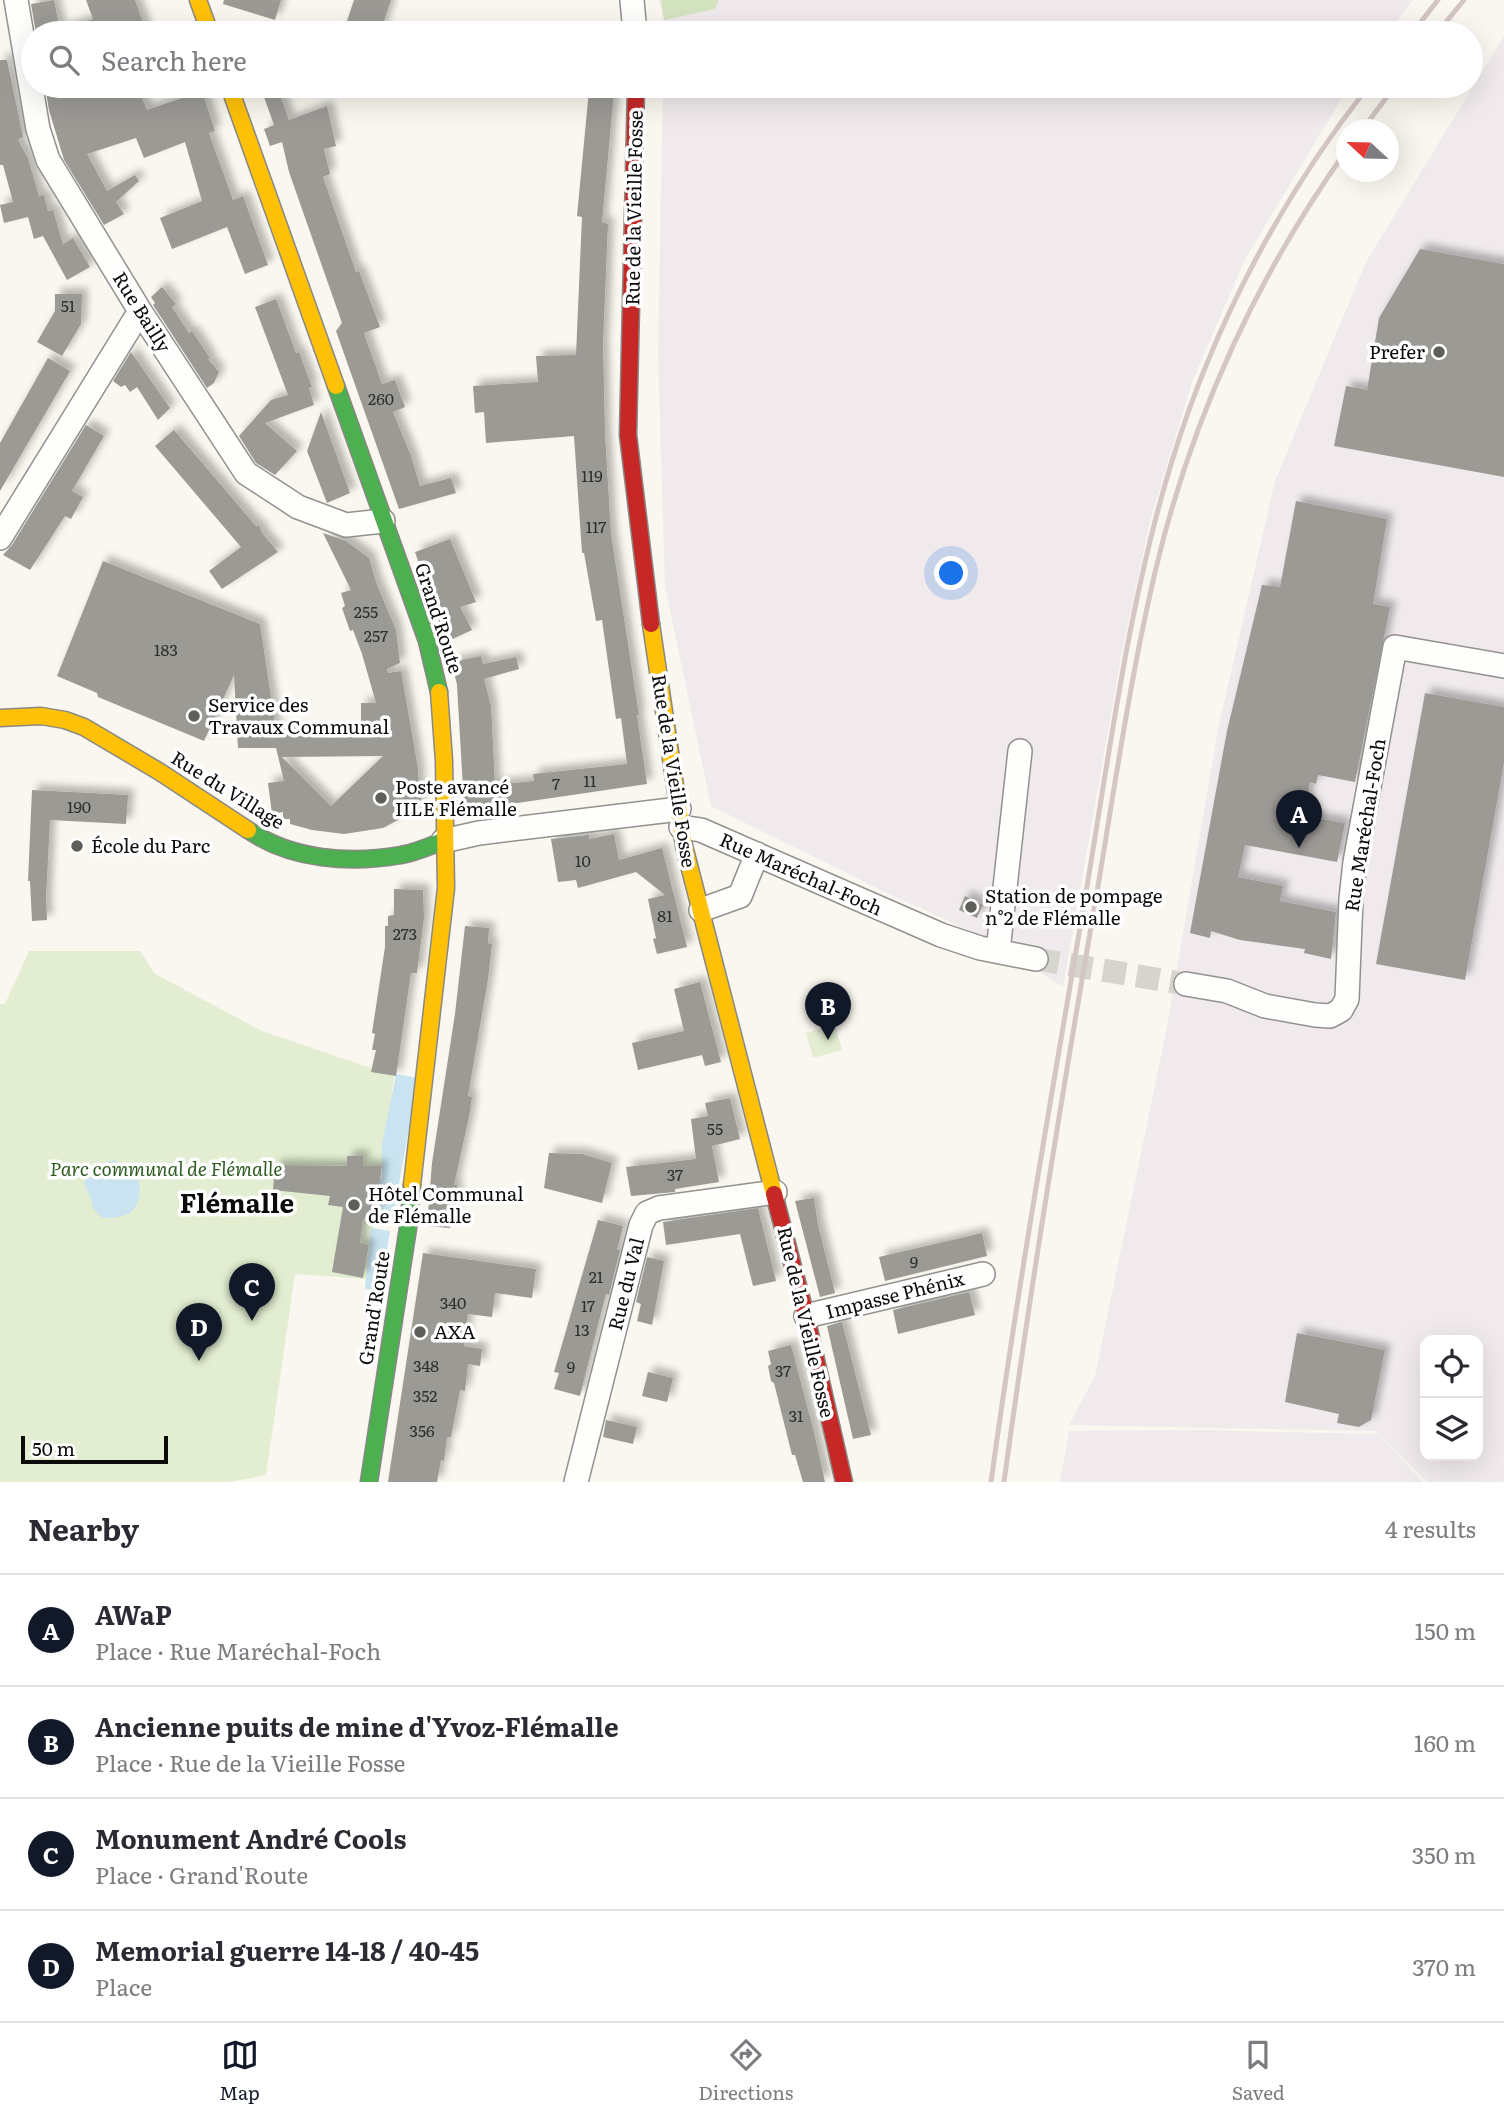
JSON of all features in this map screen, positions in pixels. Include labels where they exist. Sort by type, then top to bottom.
[{"type":"street","name":"Rue Bailly","points":[[16,0],[21,29]]},
{"type":"street","points":[[198,0],[206,21]]},
{"type":"street","points":[[632,0],[634,21]]},
{"type":"street","name":"Rue Bailly","points":[[33,98],[38,129],[48,160],[140,311],[246,473],[298,507],[346,526],[383,521]]},
{"type":"street","name":"Grand'Route","points":[[233,98],[427,641],[439,686],[444,761],[443,841],[446,888],[417,1126],[408,1228],[369,1482]]},
{"type":"street","name":"Rue de la Vieille Fosse","points":[[636,98],[628,435],[643,573],[684,846],[775,1192],[844,1482]]},
{"type":"street","points":[[0,538],[140,311]]},
{"type":"street","name":"Rue Maréchal-Foch","points":[[1186,985],[1227,991],[1265,1006],[1330,1016],[1341,1010],[1347,999],[1351,899],[1356,862],[1395,647],[1504,666]]},
{"type":"street","name":"Rue du Village","points":[[0,718],[41,716],[84,727],[160,772],[267,843],[311,855],[344,860],[403,855],[443,841]]},
{"type":"street","points":[[999,951],[1020,751]]},
{"type":"street","points":[[443,841],[479,833],[680,818]]},
{"type":"street","name":"Rue Maréchal-Foch","points":[[680,818],[701,830],[941,935],[980,948],[1036,959]]},
{"type":"street","points":[[701,910],[740,896],[757,854]]},
{"type":"street","name":"Rue du Val","points":[[576,1482],[641,1225],[647,1213],[659,1208],[775,1192]]},
{"type":"street","name":"Impasse Phénix","points":[[806,1316],[983,1274]]},
{"type":"shaded area","points":[[659,0],[1413,0],[1397,21],[664,20]]},
{"type":"shaded area","points":[[1504,36],[1504,1482],[1427,1482],[1375,1431],[1069,1425],[1095,1376],[1167,1027],[1218,729],[1275,481],[1366,262],[1466,98],[1483,98],[1483,70]]},
{"type":"shaded area","points":[[663,98],[1342,98],[1245,259],[1192,382],[1150,521],[1122,651],[1063,987],[984,937],[891,895],[711,806],[665,586],[658,353]]},
{"type":"shaded area","points":[[1194,1430],[1378,1434],[1423,1482],[1060,1482],[1069,1431]]},
{"type":"green space","points":[[661,0],[719,0],[715,9],[664,20]]},
{"type":"green space","name":"Parc communal de Flémalle","points":[[29,951],[140,951],[155,974],[262,1031],[394,1076],[366,1279],[295,1274],[266,1475],[229,1482],[0,1482],[0,1004],[5,1004]]},
{"type":"green space","points":[[835,1025],[842,1050],[813,1058],[806,1033]]},
{"type":"water","points":[[396,1074],[418,1078],[393,1217],[374,1214],[382,1179],[382,1144]]},
{"type":"water","points":[[114,1160],[137,1172],[138,1200],[131,1212],[124,1216],[103,1218],[93,1209],[84,1175],[95,1165]]},
{"type":"water","points":[[371,1228],[390,1231],[380,1291],[365,1289]]},
{"type":"building","points":[[54,0],[58,21],[34,21],[31,4]]},
{"type":"building","points":[[86,0],[135,0],[143,21],[87,21],[93,19]]},
{"type":"building","points":[[224,0],[281,0],[275,20],[223,4]]},
{"type":"building","points":[[354,0],[391,0],[384,21],[347,21]]},
{"type":"building","points":[[0,60],[7,60],[23,137],[18,140],[28,158],[39,196],[44,195],[48,211],[53,210],[63,244],[73,238],[90,267],[67,280],[43,236],[34,239],[28,217],[4,223],[0,205],[13,202],[3,165],[0,165]]},
{"type":"building","points":[[47,98],[142,98],[147,110],[182,98],[204,98],[215,131],[209,133],[233,200],[243,196],[268,265],[245,274],[227,227],[172,249],[160,218],[202,201],[185,142],[144,158],[136,138],[87,154],[107,191],[135,175],[139,181],[116,202],[124,214],[104,225],[64,160]]},
{"type":"building","points":[[264,98],[281,98],[289,120],[327,106],[336,146],[324,149],[330,174],[323,177],[356,272],[359,271],[380,327],[364,333],[382,384],[395,380],[405,407],[393,412],[420,486],[451,478],[456,493],[399,509],[336,331],[342,323],[289,172],[282,142],[270,146],[264,129],[274,125]]},
{"type":"building","points":[[588,98],[613,98],[602,222],[608,224],[603,343],[605,434],[611,534],[647,784],[470,810],[464,805],[457,685],[452,662],[481,656],[483,664],[516,657],[519,669],[484,679],[491,706],[495,785],[534,781],[533,774],[627,764],[621,718],[616,719],[602,620],[596,621],[582,553],[574,436],[486,443],[484,412],[475,413],[473,386],[538,382],[536,356],[576,355],[582,217],[577,216]]},
{"type":"building","name":"Prefer","points":[[1420,249],[1504,264],[1504,477],[1334,446],[1346,386],[1367,390],[1379,318]]},
{"type":"building","points":[[162,287],[176,304],[172,307],[189,333],[192,331],[219,372],[214,383],[207,388],[153,305],[155,303],[151,297]]},
{"type":"building","points":[[55,294],[82,294],[81,324],[62,356],[37,342],[55,311]]},
{"type":"building","points":[[276,299],[312,387],[309,388],[314,405],[265,423],[297,451],[275,475],[256,463],[239,436],[271,400],[288,395],[255,307]]},
{"type":"building","points":[[131,352],[170,408],[158,420],[137,387],[130,392],[125,385],[121,387],[113,381]]},
{"type":"building","points":[[48,358],[70,371],[0,491],[0,443]]},
{"type":"building","points":[[321,412],[350,493],[327,503],[307,451]]},
{"type":"building","points":[[86,425],[104,436],[72,491],[83,497],[71,519],[65,516],[30,570],[3,555],[12,545]]},
{"type":"building","points":[[174,430],[256,526],[259,525],[262,533],[278,552],[222,589],[209,571],[241,547],[155,446]]},
{"type":"building","points":[[1296,501],[1387,519],[1373,604],[1390,607],[1355,782],[1318,775],[1316,784],[1310,782],[1304,816],[1345,823],[1337,862],[1245,845],[1238,877],[1283,886],[1280,901],[1336,912],[1331,959],[1304,953],[1305,949],[1240,940],[1211,931],[1210,938],[1190,933],[1227,731],[1262,585],[1280,587]]},
{"type":"building","points":[[323,533],[346,541],[369,558],[396,630],[400,663],[387,669],[388,673],[401,671],[418,768],[419,791],[425,793],[413,812],[383,828],[344,834],[312,830],[290,824],[290,819],[283,819],[283,812],[272,814],[268,783],[284,781],[276,748],[238,748],[234,675],[204,741],[98,697],[97,693],[57,676],[103,561],[260,624],[276,731],[361,734],[361,703],[376,703],[362,654],[342,608],[345,606],[341,593],[351,590]],"holes":[[[383,756],[331,806],[282,757]]]},
{"type":"building","points":[[450,539],[476,602],[460,607],[472,630],[446,642],[415,552]]},
{"type":"building","points":[[1425,693],[1504,707],[1504,763],[1465,980],[1376,964]]},
{"type":"building","points":[[32,790],[128,795],[126,824],[50,820],[47,920],[32,921],[28,881]]},
{"type":"building","points":[[614,834],[619,860],[662,848],[687,947],[657,954],[648,899],[665,895],[636,872],[578,888],[576,880],[558,882],[551,839],[589,835],[589,839]]},
{"type":"building","points":[[394,889],[423,890],[424,918],[417,973],[411,973],[396,1076],[371,1072],[376,1050],[372,1050],[375,1034],[372,1033],[385,947],[385,926],[388,926],[388,916],[394,915]]},
{"type":"building","name":"Station de pompage n°2 de Flémalle","points":[[965,896],[983,905],[977,918],[959,910]]},
{"type":"building","points":[[465,926],[489,928],[488,943],[492,944],[488,979],[468,1096],[472,1097],[469,1117],[454,1185],[457,1185],[450,1228],[427,1226],[432,1163],[455,1014]]},
{"type":"building","points":[[700,982],[721,1062],[705,1066],[702,1055],[638,1070],[632,1043],[684,1031],[674,989]]},
{"type":"building","points":[[730,1098],[740,1139],[712,1146],[719,1182],[675,1189],[675,1192],[631,1196],[626,1167],[696,1159],[691,1119],[708,1116],[705,1103]]},
{"type":"building","points":[[549,1153],[582,1154],[612,1163],[602,1203],[544,1188]]},
{"type":"building","points":[[347,1156],[363,1156],[363,1166],[382,1166],[374,1220],[363,1219],[360,1243],[369,1245],[363,1278],[332,1272],[343,1207],[328,1205],[330,1196],[273,1190],[275,1165],[347,1166]]},
{"type":"building","points":[[814,1198],[835,1293],[820,1297],[795,1201]]},
{"type":"building","points":[[758,1208],[776,1281],[753,1286],[740,1234],[666,1245],[663,1222]]},
{"type":"building","points":[[598,1220],[623,1226],[609,1295],[606,1294],[580,1396],[554,1389],[559,1373],[554,1372]]},
{"type":"building","points":[[982,1233],[987,1256],[885,1281],[879,1257]]},
{"type":"building","points":[[423,1253],[536,1269],[532,1298],[495,1293],[492,1317],[468,1314],[464,1346],[482,1349],[480,1366],[468,1364],[465,1391],[460,1390],[451,1437],[447,1437],[444,1461],[441,1460],[437,1482],[388,1482]]},
{"type":"building","points":[[647,1257],[664,1261],[652,1325],[637,1321],[641,1304],[636,1302]]},
{"type":"building","points":[[969,1292],[975,1315],[898,1334],[893,1310]]},
{"type":"building","points":[[842,1322],[871,1435],[853,1439],[827,1326]]},
{"type":"building","points":[[1297,1333],[1385,1350],[1371,1420],[1359,1427],[1337,1423],[1339,1414],[1285,1402]]},
{"type":"building","points":[[791,1345],[825,1482],[803,1482],[795,1455],[792,1455],[774,1383],[771,1381],[768,1351]]},
{"type":"building","points":[[648,1372],[673,1378],[667,1402],[642,1396]]},
{"type":"building","points":[[606,1420],[637,1427],[633,1444],[603,1437]]},
{"type":"tunnel","points":[[1036,959],[1186,984]]},
{"type":"railway","points":[[1421,21],[1438,0]]},
{"type":"railway","points":[[1447,21],[1464,0]]},
{"type":"railway","points":[[991,1482],[1023,1269],[1120,687],[1156,516],[1189,411],[1229,312],[1279,217],[1307,172],[1360,98]]},
{"type":"railway","points":[[1370,119],[1386,98]]},
{"type":"railway","points":[[1004,1482],[1070,1053],[1131,690],[1158,560],[1190,451],[1233,346],[1285,246],[1336,166]]},
{"type":"traffic: fast","points":[[336,386],[427,641],[439,692]]},
{"type":"traffic: fast","points":[[248,830],[283,848],[342,859],[401,855],[443,841]]},
{"type":"traffic: fast","points":[[369,1482],[408,1228],[412,1185]]},
{"type":"traffic: slow","points":[[198,0],[206,21]]},
{"type":"traffic: slow","points":[[233,98],[336,386]]},
{"type":"traffic: slow","points":[[651,624],[684,846],[774,1194]]},
{"type":"traffic: slow","points":[[412,1185],[446,888],[444,761],[439,692]]},
{"type":"traffic: slow","points":[[0,718],[41,716],[84,727],[160,772],[248,830]]},
{"type":"traffic: jam","points":[[636,98],[628,435],[651,624]]},
{"type":"traffic: jam","points":[[774,1194],[806,1316],[844,1482]]},
{"type":"place","name":"Prefer","points":[[1439,352]]},
{"type":"place","name":"Service des Travaux Communal","points":[[194,716]]},
{"type":"place","name":"Poste avancé IILE Flémalle","points":[[381,798]]},
{"type":"place","name":"École du Parc","points":[[77,846]]},
{"type":"place","name":"AWaP","points":[[1299,848]]},
{"type":"place","name":"Station de pompage n°2 de Flémalle","points":[[971,907]]},
{"type":"place","name":"Ancienne puits de mine d'Yvoz-Flémalle","points":[[828,1040]]},
{"type":"place","name":"Hôtel Communal de Flémalle","points":[[354,1205]]},
{"type":"place","name":"Monument André Cools","points":[[252,1321]]},
{"type":"place","name":"AXA","points":[[420,1332]]},
{"type":"place","name":"Memorial guerre 14-18 / 40-45","points":[[199,1361]]},
{"type":"district","name":"Flémalle","points":[[237,1204]]}]
